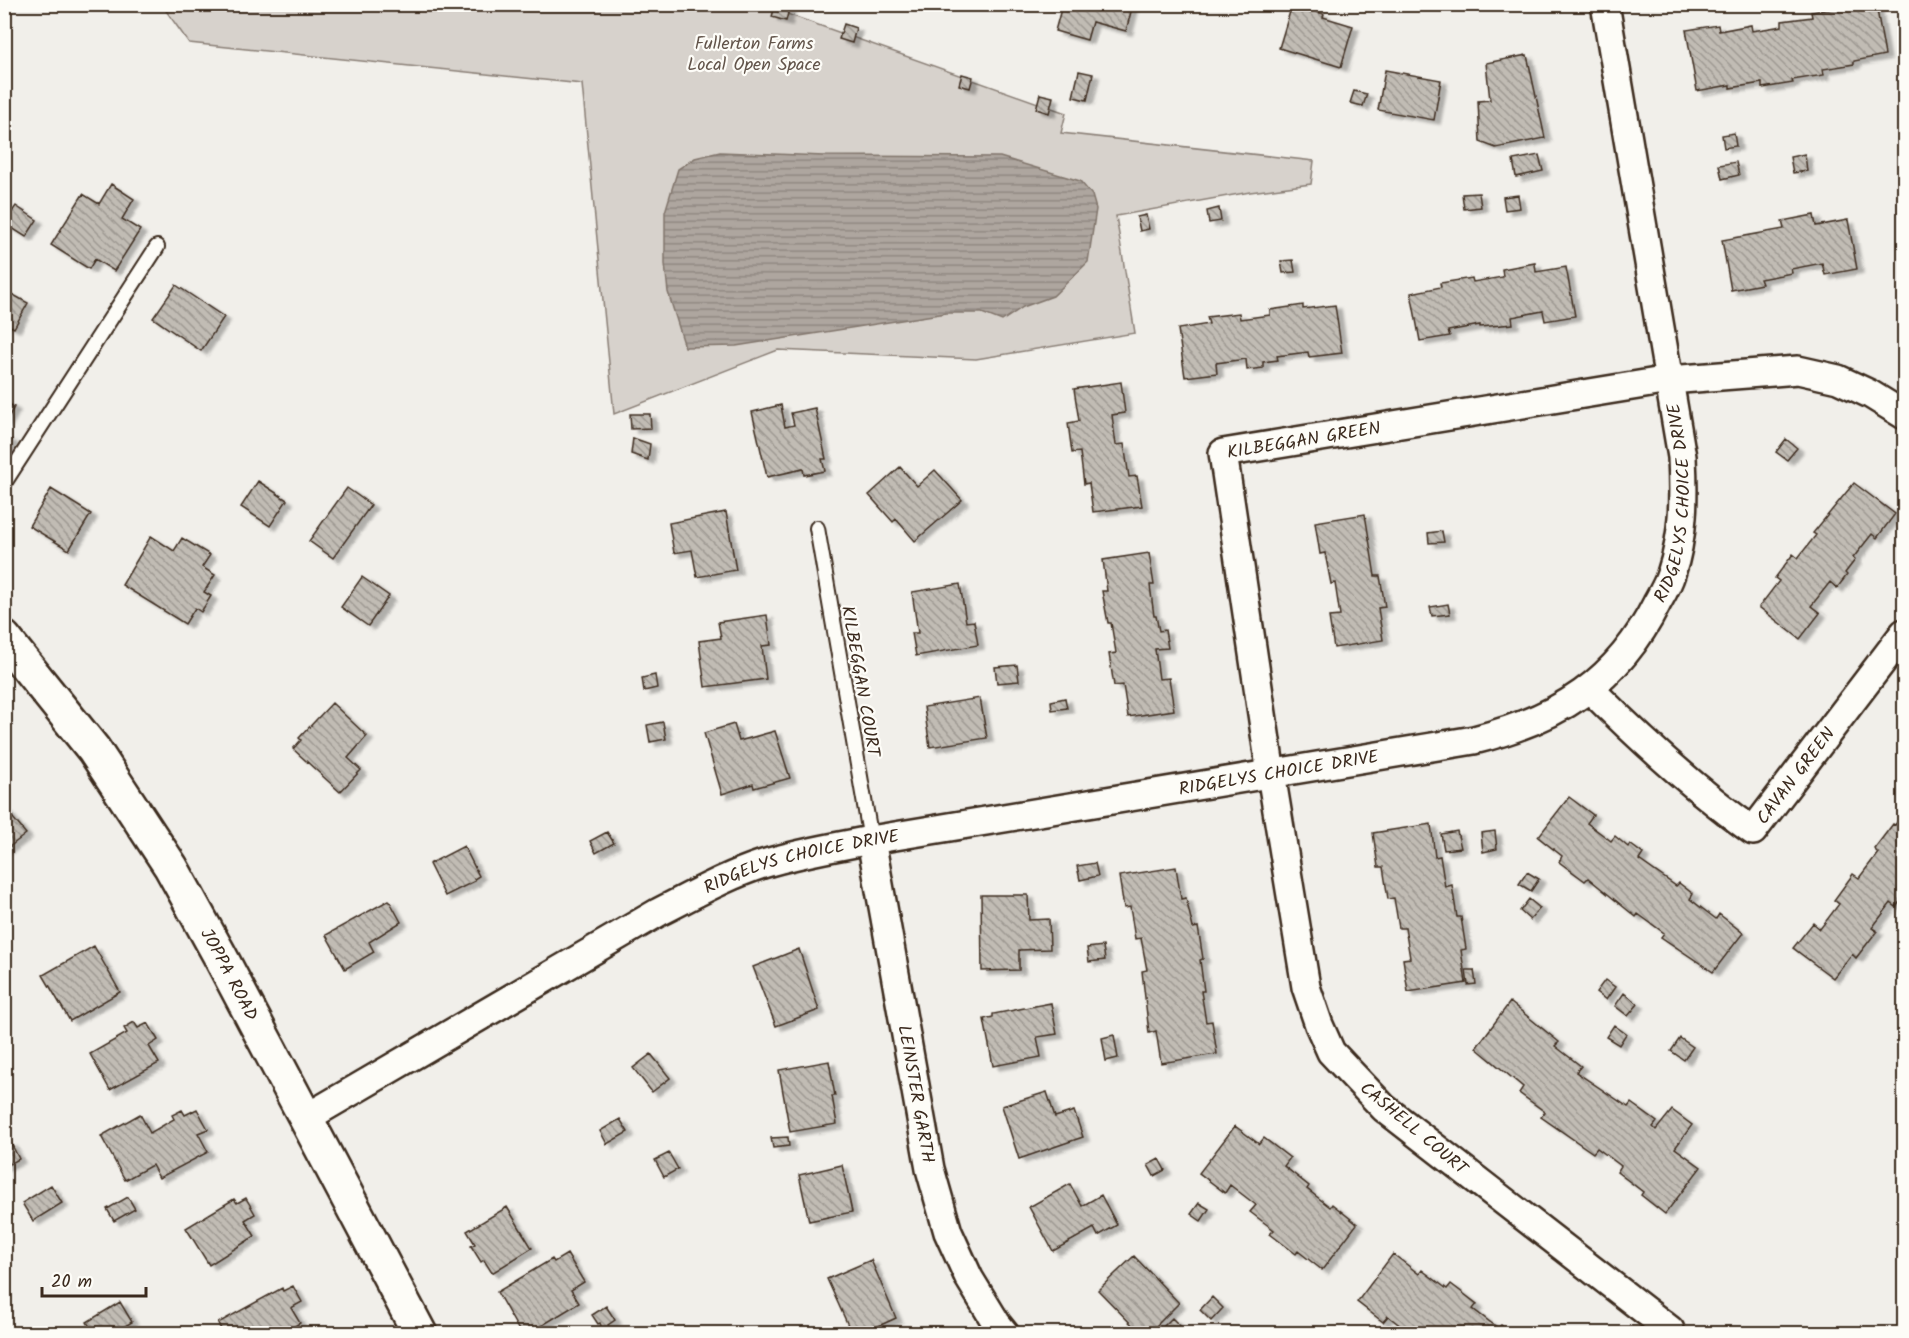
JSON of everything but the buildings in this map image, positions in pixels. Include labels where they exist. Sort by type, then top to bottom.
[{"type":"main road","name":"JOPPA ROAD","points":[[4,638],[68,716],[143,822],[199,917],[306,1118],[412,1325]]},
{"type":"street","name":"RIDGELYS CHOICE DRIVE","points":[[306,1118],[638,924],[715,883],[763,864],[871,840],[1474,740],[1508,732],[1532,723],[1590,689],[1626,653],[1648,622],[1671,575],[1684,503],[1682,457],[1605,4]]},
{"type":"street","points":[[1669,380],[1798,370],[1838,379],[1870,394],[1905,416]]},
{"type":"street","name":"KILBEGGAN GREEN","points":[[1271,774],[1223,453],[1669,380]]},
{"type":"street","name":"CAVAN GREEN","points":[[1590,689],[1647,746],[1714,803],[1753,831],[1905,633]]},
{"type":"street","name":"CASHELL COURT","points":[[1271,774],[1306,987],[1331,1052],[1354,1078],[1392,1114],[1670,1330]]},
{"type":"street","name":"LEINSTER GARTH","points":[[871,840],[930,1169],[948,1232],[956,1250],[969,1278],[1005,1334]]},
{"type":"lane","points":[[4,483],[157,247]]},
{"type":"lane","name":"KILBEGGAN COURT","points":[[817,528],[871,840]]},
{"type":"green space","name":"Fullerton Farms Local Open Space","points":[[162,5],[777,5],[776,10],[1066,113],[1061,133],[1314,161],[1311,184],[1250,192],[1116,216],[1135,333],[976,359],[778,350],[614,414],[582,84],[189,43]]},
{"type":"shaded area","points":[[720,152],[824,156],[1000,157],[1080,181],[1092,195],[1096,209],[1088,262],[1053,296],[1023,307],[1002,321],[982,313],[946,313],[736,346],[685,347],[668,292],[665,264],[665,212],[678,169],[695,158]]}]
